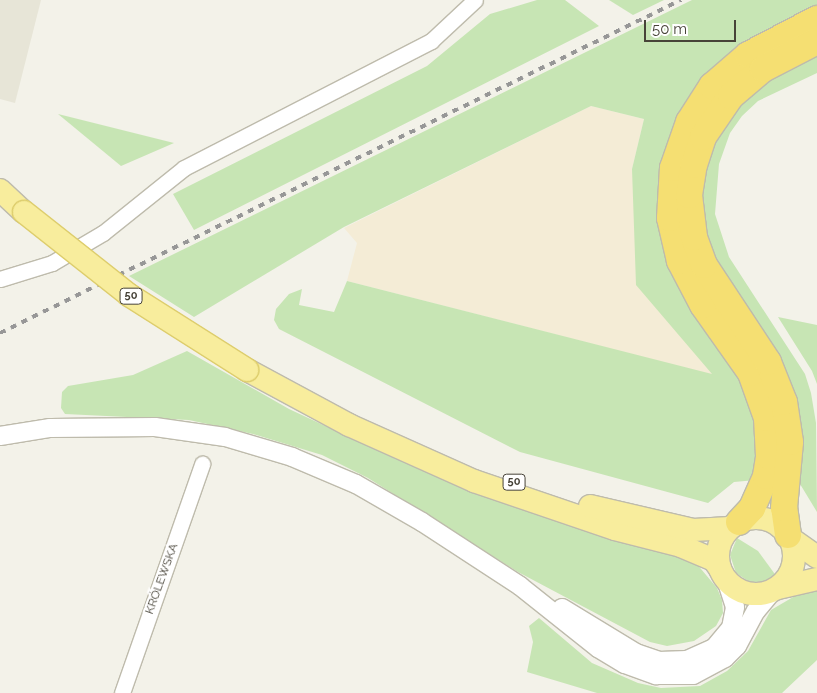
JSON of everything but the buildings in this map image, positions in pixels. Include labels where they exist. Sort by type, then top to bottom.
[{"type":"highway","points":[[735,525],[752,508],[766,476],[769,456],[766,418],[751,374],[703,305],[680,261],[670,218],[673,168],[686,127],[712,86],[748,55],[817,19]]},
{"type":"highway","points":[[789,536],[784,508],[790,442],[784,402],[768,362],[704,265],[694,237],[690,195],[694,165],[704,137],[731,96],[763,69],[817,41]]},
{"type":"main road","name":"50","points":[[0,190],[24,212],[129,294],[247,370],[382,439],[474,481],[615,528],[681,546],[714,560],[723,574],[742,592],[763,594],[775,589],[817,579]]},
{"type":"main road","name":"50","points":[[382,439],[607,510],[693,530],[766,519],[817,557]]},
{"type":"main road","points":[[723,574],[721,543],[735,525]]},
{"type":"main road","points":[[775,589],[793,565],[795,556],[789,536]]},
{"type":"street","points":[[0,279],[52,262],[102,233],[184,168],[431,41],[475,0]]},
{"type":"street","points":[[0,436],[50,428],[155,427],[242,442],[329,471],[422,522],[520,586],[636,653],[674,662],[705,653],[720,642],[731,628],[735,607],[723,574]]},
{"type":"street","name":"KRÓLEWSKA","points":[[122,693],[202,464]]},
{"type":"street","points":[[520,586],[614,658],[646,673],[671,677],[700,672],[725,658],[737,646],[756,610],[775,589]]},
{"type":"shaded area","points":[[0,0],[41,0],[15,103],[0,99]]},
{"type":"shaded area","points":[[591,106],[644,119],[632,169],[713,375],[347,281],[357,243],[344,228]]},
{"type":"green space","points":[[537,0],[565,0],[599,26],[194,230],[173,194],[427,66],[490,14]]},
{"type":"green space","points":[[609,0],[664,0],[633,15]]},
{"type":"green space","points":[[692,0],[817,0],[817,11],[676,126],[726,349],[758,415],[756,480],[734,482],[708,503],[520,452],[279,329],[274,320],[276,309],[289,294],[302,289],[299,305],[334,312],[347,281],[712,374],[636,285],[632,169],[644,119],[591,106],[344,227],[194,317],[129,276]]},
{"type":"green space","points":[[817,51],[817,73],[758,101],[742,116],[730,133],[719,164],[715,214],[729,257],[805,374],[811,393],[816,423],[817,512],[800,484],[794,484],[703,247],[700,170],[708,146],[752,84]]},
{"type":"green space","points":[[58,114],[174,143],[121,166]]},
{"type":"green space","points":[[778,317],[817,325],[817,384],[812,371]]},
{"type":"green space","points":[[187,351],[289,409],[396,459],[477,490],[696,563],[717,588],[722,600],[723,613],[716,626],[694,641],[667,646],[650,642],[518,572],[368,478],[322,455],[253,434],[189,420],[65,414],[61,408],[62,392],[68,386],[133,375]]},
{"type":"green space","points":[[737,538],[758,551],[777,577],[760,584],[751,583],[736,573],[730,555]]},
{"type":"green space","points":[[817,590],[817,660],[782,693],[597,693],[527,672],[533,642],[529,626],[539,618],[592,663],[638,683],[661,688],[700,686],[727,671],[748,651],[771,610],[800,593]]},
{"type":"railway","points":[[0,333],[681,0]]}]
